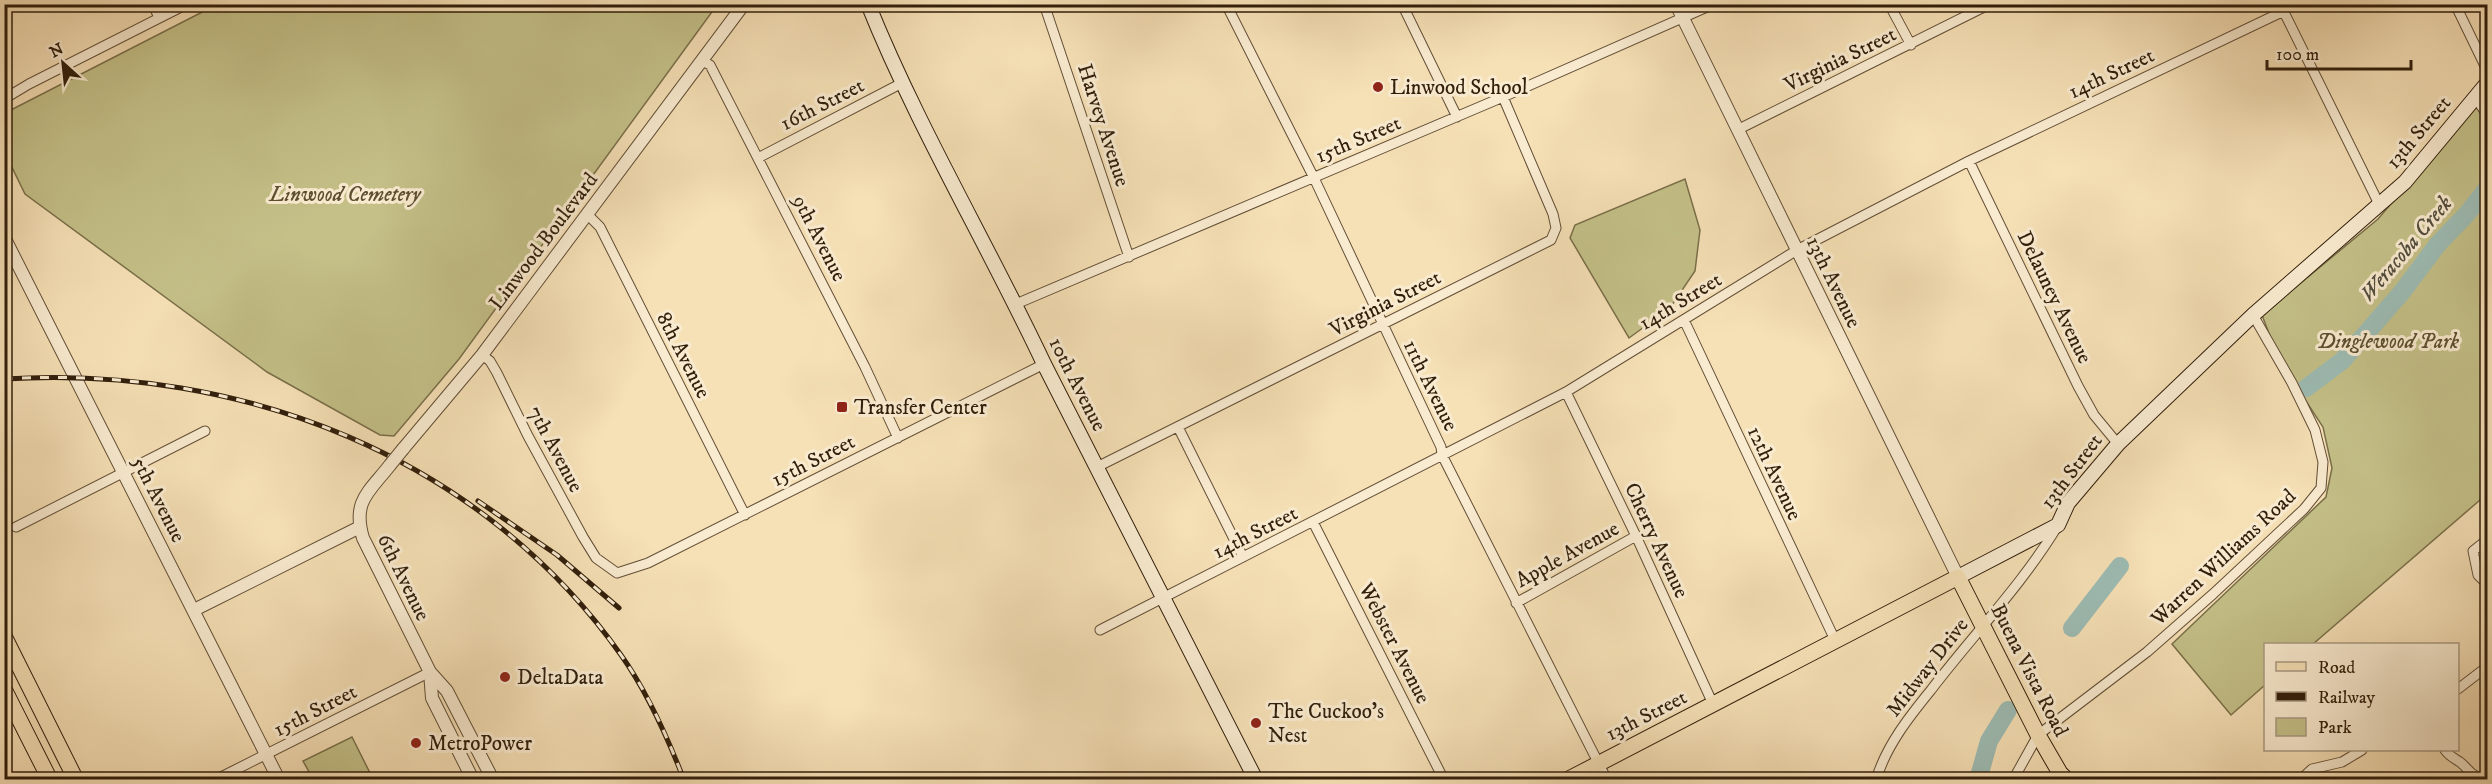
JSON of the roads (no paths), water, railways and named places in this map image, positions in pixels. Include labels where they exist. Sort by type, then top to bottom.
[{"type":"main road","name":"10th Avenue","points":[[872,6],[902,83],[1256,780]]},
{"type":"main road","name":"13th Street","points":[[1567,780],[2058,525],[2068,503],[2118,444],[2253,315],[2405,182],[2487,82]]},
{"type":"main road","name":"Buena Vista Road","points":[[1958,577],[2038,735],[2063,777]]},
{"type":"main road","points":[[4,636],[76,780]]},
{"type":"main road","points":[[4,689],[50,780]]},
{"type":"street","points":[[153,4],[159,18]]},
{"type":"street","points":[[4,99],[28,84],[187,4]]},
{"type":"street","name":"Linwood Boulevard","points":[[365,496],[482,355],[744,4]]},
{"type":"street","name":"Harvey Avenue","points":[[1044,4],[1129,257]]},
{"type":"street","name":"11th Avenue","points":[[1226,4],[1314,178],[1441,447],[1442,455],[1606,780]]},
{"type":"street","points":[[1402,4],[1457,117]]},
{"type":"street","name":"13th Avenue","points":[[1676,4],[1958,577]]},
{"type":"street","name":"15th Street","points":[[1016,304],[1457,117],[1714,4]]},
{"type":"street","points":[[1889,4],[1911,45]]},
{"type":"street","name":"Virginia Street","points":[[1737,130],[1990,4]]},
{"type":"street","points":[[2455,4],[2487,72]]},
{"type":"street","points":[[2282,8],[2380,206]]},
{"type":"street","name":"14th Street","points":[[1100,630],[1566,392],[1797,250],[1969,161],[2282,8]]},
{"type":"street","name":"9th Avenue","points":[[702,61],[710,65],[866,367],[898,438]]},
{"type":"street","name":"16th Street","points":[[758,158],[902,83]]},
{"type":"street","name":"Virginia Street","points":[[1097,467],[1541,246],[1555,235],[1553,214],[1503,97]]},
{"type":"street","points":[[2475,97],[2487,116]]},
{"type":"street","name":"Delauney Avenue","points":[[1969,161],[2078,386],[2094,415],[2118,444]]},
{"type":"street","name":"8th Avenue","points":[[587,214],[596,220],[600,227],[745,515]]},
{"type":"street","name":"5th Avenue","points":[[4,237],[279,780]]},
{"type":"street","name":"Warren Williams Road","points":[[2013,780],[2038,735],[2147,652],[2297,516],[2321,488],[2323,462],[2315,430],[2292,383],[2253,315]]},
{"type":"street","name":"12th Avenue","points":[[1684,320],[1835,640]]},
{"type":"street","name":"7th Avenue","points":[[482,355],[490,361],[497,373],[528,436],[583,537],[599,560]]},
{"type":"street","name":"15th Street","points":[[599,560],[617,573],[648,563],[1044,364]]},
{"type":"street","name":"Cherry Avenue","points":[[1566,392],[1636,536],[1713,704]]},
{"type":"street","points":[[1178,427],[1243,557]]},
{"type":"street","points":[[16,527],[205,431]]},
{"type":"street","name":"6th Avenue","points":[[365,496],[358,513],[363,538],[430,672],[447,691],[493,780]]},
{"type":"street","name":"Webster Avenue","points":[[1313,522],[1444,780]]},
{"type":"street","name":"Midway Drive","points":[[1876,780],[1891,745],[1912,714],[2037,560],[2058,525]]},
{"type":"street","points":[[194,610],[360,527]]},
{"type":"street","name":"Apple Avenue","points":[[1516,603],[1636,536]]},
{"type":"street","points":[[2487,539],[2474,551],[2478,575],[2487,585]]},
{"type":"street","points":[[2459,687],[2487,666]]},
{"type":"street","name":"15th Street","points":[[215,780],[430,672]]},
{"type":"street","name":"6th Avenue","points":[[430,672],[432,698],[473,780]]},
{"type":"street","points":[[2300,780],[2312,769],[2342,762],[2360,751]]},
{"type":"street","points":[[2446,751],[2470,774],[2487,779]]},
{"type":"waterway","name":"Weracoba Creek","points":[[2306,388],[2342,361],[2488,187]]},
{"type":"waterway","name":"Weracoba Creek","points":[[2072,628],[2120,566]]},
{"type":"waterway","name":"Weracoba Creek","points":[[1978,780],[1989,741],[2008,710]]},
{"type":"railway","points":[[4,379],[93,378],[181,388],[267,408],[349,437],[427,477],[499,526],[564,586],[631,669],[656,715],[684,780]]},
{"type":"railway","points":[[478,501],[557,555],[619,608]]},
{"type":"place","name":"Linwood School","points":[[1378,87]]},
{"type":"place","name":"Transfer Center","points":[[842,407]]},
{"type":"place","name":"DeltaData","points":[[505,677]]},
{"type":"place","name":"The Cuckoo’s Nest","points":[[1256,723]]},
{"type":"place","name":"MetroPower","points":[[416,743]]},
{"type":"park label","name":"Linwood Cemetery","points":[[345,194]]},
{"type":"park label","name":"Dinglewood Park","points":[[2388,341]]}]
